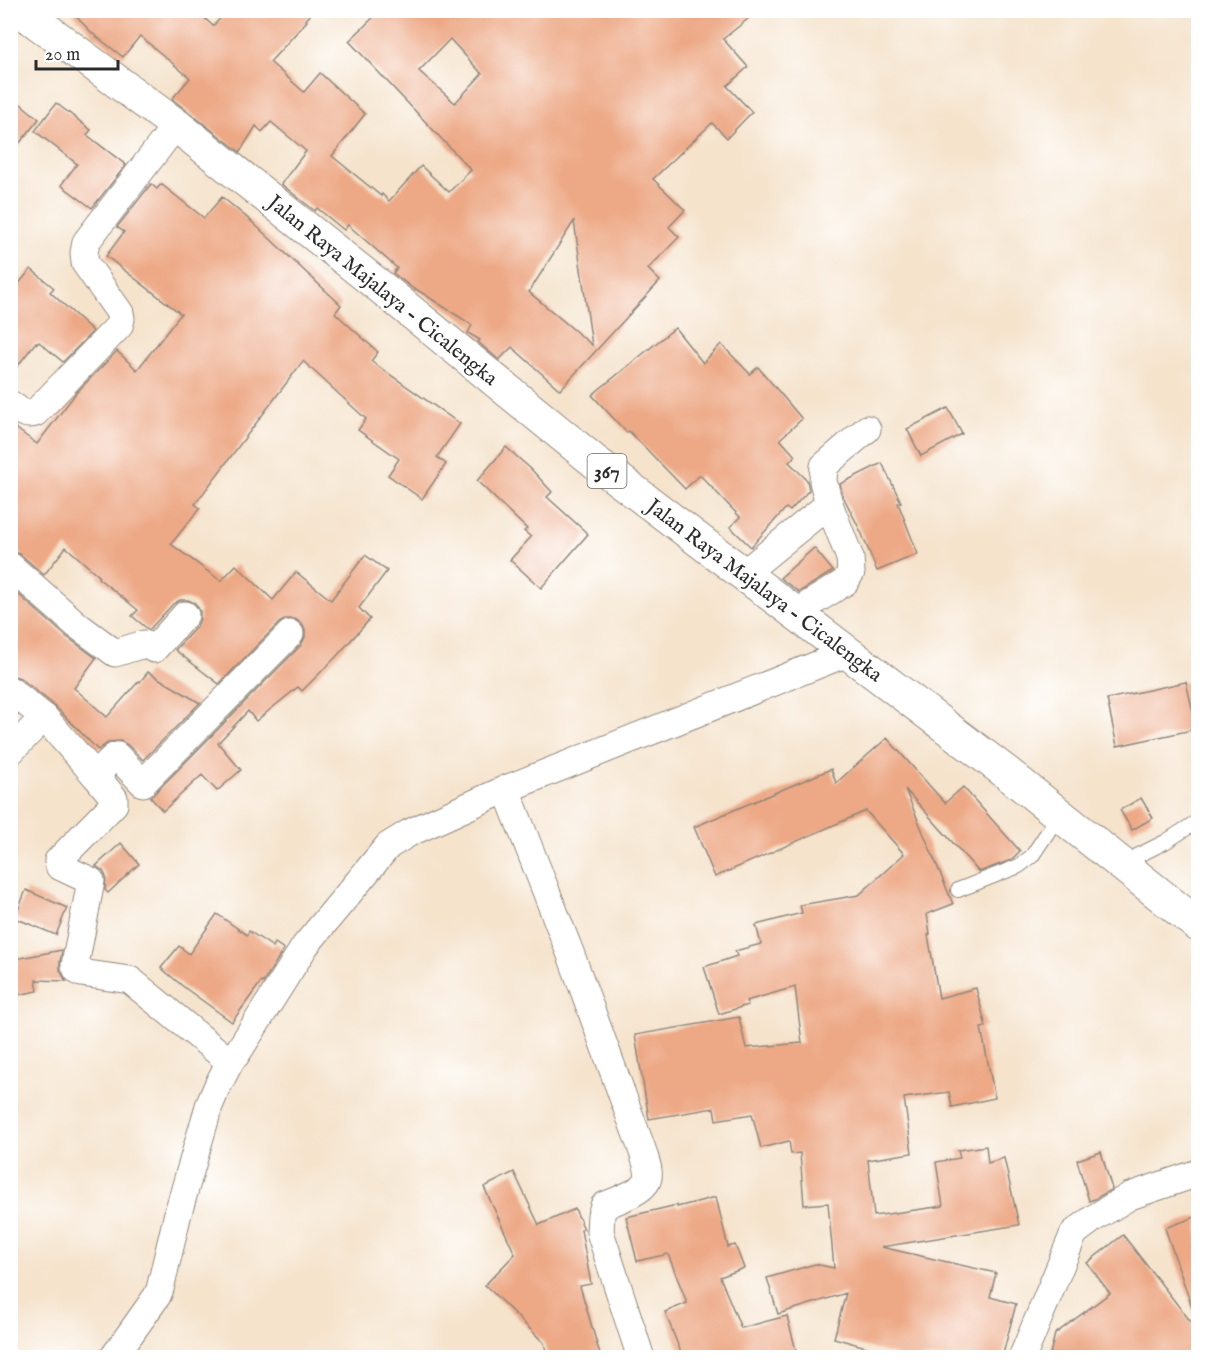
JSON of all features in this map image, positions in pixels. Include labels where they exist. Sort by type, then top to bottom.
[{"type":"main road","name":"Jalan Raya Majalaya - Cicalengka","points":[[20,16],[176,125],[388,293],[594,461],[1007,773],[1198,925]]},
{"type":"street","points":[[10,404],[24,414],[32,414],[119,326],[122,317],[120,313],[85,263],[86,242],[176,125]]},
{"type":"street","points":[[795,613],[845,582],[851,572],[850,558],[822,481],[824,466],[867,429]]},
{"type":"street","points":[[742,574],[829,504]]},
{"type":"street","points":[[10,566],[77,625],[116,653],[144,644],[154,649],[185,615]]},
{"type":"street","points":[[95,775],[117,756],[143,783],[290,634]]},
{"type":"street","points":[[114,1358],[160,1289],[178,1213],[209,1106],[218,1085],[304,946],[388,846],[409,833],[506,789],[847,652]]},
{"type":"street","points":[[10,690],[44,717],[114,798],[114,804],[58,861],[59,866],[91,881],[75,964],[77,970],[81,974],[130,980],[224,1057],[234,1056]]},
{"type":"street","points":[[10,752],[44,717]]},
{"type":"street","points":[[506,789],[572,955],[648,1171],[648,1181],[640,1189],[604,1206],[600,1232],[641,1358]]},
{"type":"street","points":[[1022,1358],[1074,1233],[1130,1196],[1198,1173]]},
{"type":"lane","points":[[958,890],[1019,866],[1032,856],[1059,815]]},
{"type":"lane","points":[[1121,864],[1165,842],[1198,821]]},
{"type":"building","points":[[70,10],[196,10],[213,26],[228,10],[314,10],[270,62],[304,92],[320,73],[365,114],[332,156],[389,201],[421,166],[449,192],[471,170],[349,41],[381,10],[759,10],[723,39],[748,67],[727,86],[752,112],[727,138],[712,123],[653,179],[685,210],[669,227],[679,237],[648,269],[660,281],[560,390],[512,347],[499,360],[478,342],[480,340],[468,333],[472,325],[415,290],[393,273],[397,268],[348,225],[344,230],[317,208],[315,211],[281,184],[306,151],[271,122],[262,132],[256,126],[240,152],[172,99],[190,78],[140,36],[123,57],[92,33]],"holes":[[[450,39],[482,74],[455,103],[419,71]],[[574,221],[592,345],[529,292]]]},
{"type":"building","points":[[10,95],[39,119],[10,155]]},
{"type":"building","points":[[56,103],[91,130],[87,135],[126,165],[92,208],[61,185],[77,164],[35,131]]},
{"type":"building","points":[[151,184],[157,189],[161,184],[204,218],[222,197],[341,305],[335,313],[378,352],[371,361],[460,424],[437,457],[446,464],[422,499],[388,475],[399,459],[358,430],[366,419],[303,361],[195,504],[200,508],[171,544],[221,581],[236,565],[273,600],[296,572],[331,600],[365,555],[387,571],[359,608],[370,619],[336,657],[302,691],[298,687],[256,721],[248,711],[218,743],[241,770],[217,791],[202,775],[163,811],[150,797],[301,645],[305,637],[305,629],[295,619],[286,619],[279,623],[219,684],[175,650],[197,626],[200,619],[200,611],[195,603],[180,600],[173,604],[149,630],[132,616],[138,610],[98,578],[99,576],[66,547],[44,575],[20,554],[10,551],[10,424],[37,444],[76,393],[117,351],[137,370],[181,314],[106,256],[124,232],[117,227]]},
{"type":"building","points":[[31,269],[54,288],[50,292],[93,331],[63,362],[36,342],[10,376],[10,294]]},
{"type":"building","points":[[675,328],[703,363],[721,344],[750,374],[758,367],[802,419],[780,439],[795,456],[789,462],[807,480],[809,490],[790,511],[786,508],[751,547],[730,527],[740,517],[700,475],[685,489],[629,431],[627,433],[592,395]]},
{"type":"building","points":[[948,408],[962,434],[921,456],[907,429]]},
{"type":"building","points":[[506,447],[552,492],[547,497],[588,534],[541,588],[510,560],[531,537],[524,531],[527,529],[477,481]]},
{"type":"building","points":[[882,463],[901,502],[898,503],[918,554],[877,571],[843,496],[840,484]]},
{"type":"building","points":[[814,548],[833,571],[799,592],[780,578]]},
{"type":"building","points":[[10,587],[67,637],[96,658],[74,688],[107,717],[148,672],[200,703],[143,760],[128,745],[120,741],[109,742],[98,750],[54,705],[20,678],[10,675]]},
{"type":"building","points":[[1186,682],[1197,729],[1117,746],[1107,699]]},
{"type":"building","points":[[887,738],[945,803],[963,787],[1020,851],[1011,860],[979,872],[905,789],[953,904],[927,914],[930,934],[928,935],[939,998],[976,988],[986,1027],[981,1028],[995,1098],[952,1107],[949,1092],[904,1098],[912,1153],[868,1160],[874,1216],[943,1206],[936,1162],[960,1158],[958,1150],[986,1146],[988,1163],[1004,1158],[1019,1225],[881,1247],[996,1273],[990,1297],[1016,1304],[1002,1358],[905,1358],[834,1338],[846,1293],[778,1314],[767,1278],[815,1264],[834,1268],[828,1203],[804,1205],[800,1153],[791,1154],[789,1141],[761,1148],[752,1114],[716,1120],[714,1108],[649,1119],[635,1035],[739,1017],[746,1048],[802,1043],[795,987],[746,1001],[748,1005],[719,1014],[704,967],[737,956],[735,951],[761,944],[756,925],[802,913],[800,905],[859,895],[904,854],[866,811],[715,877],[694,827],[831,769],[836,783]]},
{"type":"building","points":[[1141,798],[1153,818],[1132,830],[1120,810]]},
{"type":"building","points":[[121,843],[139,864],[108,893],[105,890],[106,877],[103,871],[96,866]]},
{"type":"building","points":[[26,890],[67,908],[56,935],[15,918]]},
{"type":"building","points":[[217,914],[247,935],[249,931],[273,947],[275,943],[284,949],[263,983],[261,982],[232,1022],[161,968],[179,946],[189,954]]},
{"type":"building","points":[[62,950],[60,970],[66,981],[36,980],[38,991],[17,995],[10,960]]},
{"type":"building","points":[[1101,1152],[1112,1189],[1089,1201],[1077,1160]]},
{"type":"building","points":[[514,1172],[539,1225],[575,1209],[584,1229],[581,1230],[591,1284],[580,1286],[601,1358],[548,1358],[544,1343],[485,1285],[515,1254],[484,1187]]},
{"type":"building","points":[[716,1197],[728,1247],[735,1245],[744,1268],[720,1277],[741,1328],[787,1316],[797,1354],[785,1358],[683,1358],[665,1312],[687,1303],[668,1254],[637,1261],[626,1217]]},
{"type":"building","points":[[1198,1216],[1198,1316],[1195,1316],[1165,1228]]},
{"type":"building","points":[[1123,1235],[1198,1331],[1198,1358],[1049,1358],[1055,1334],[1110,1293],[1087,1263]]}]
